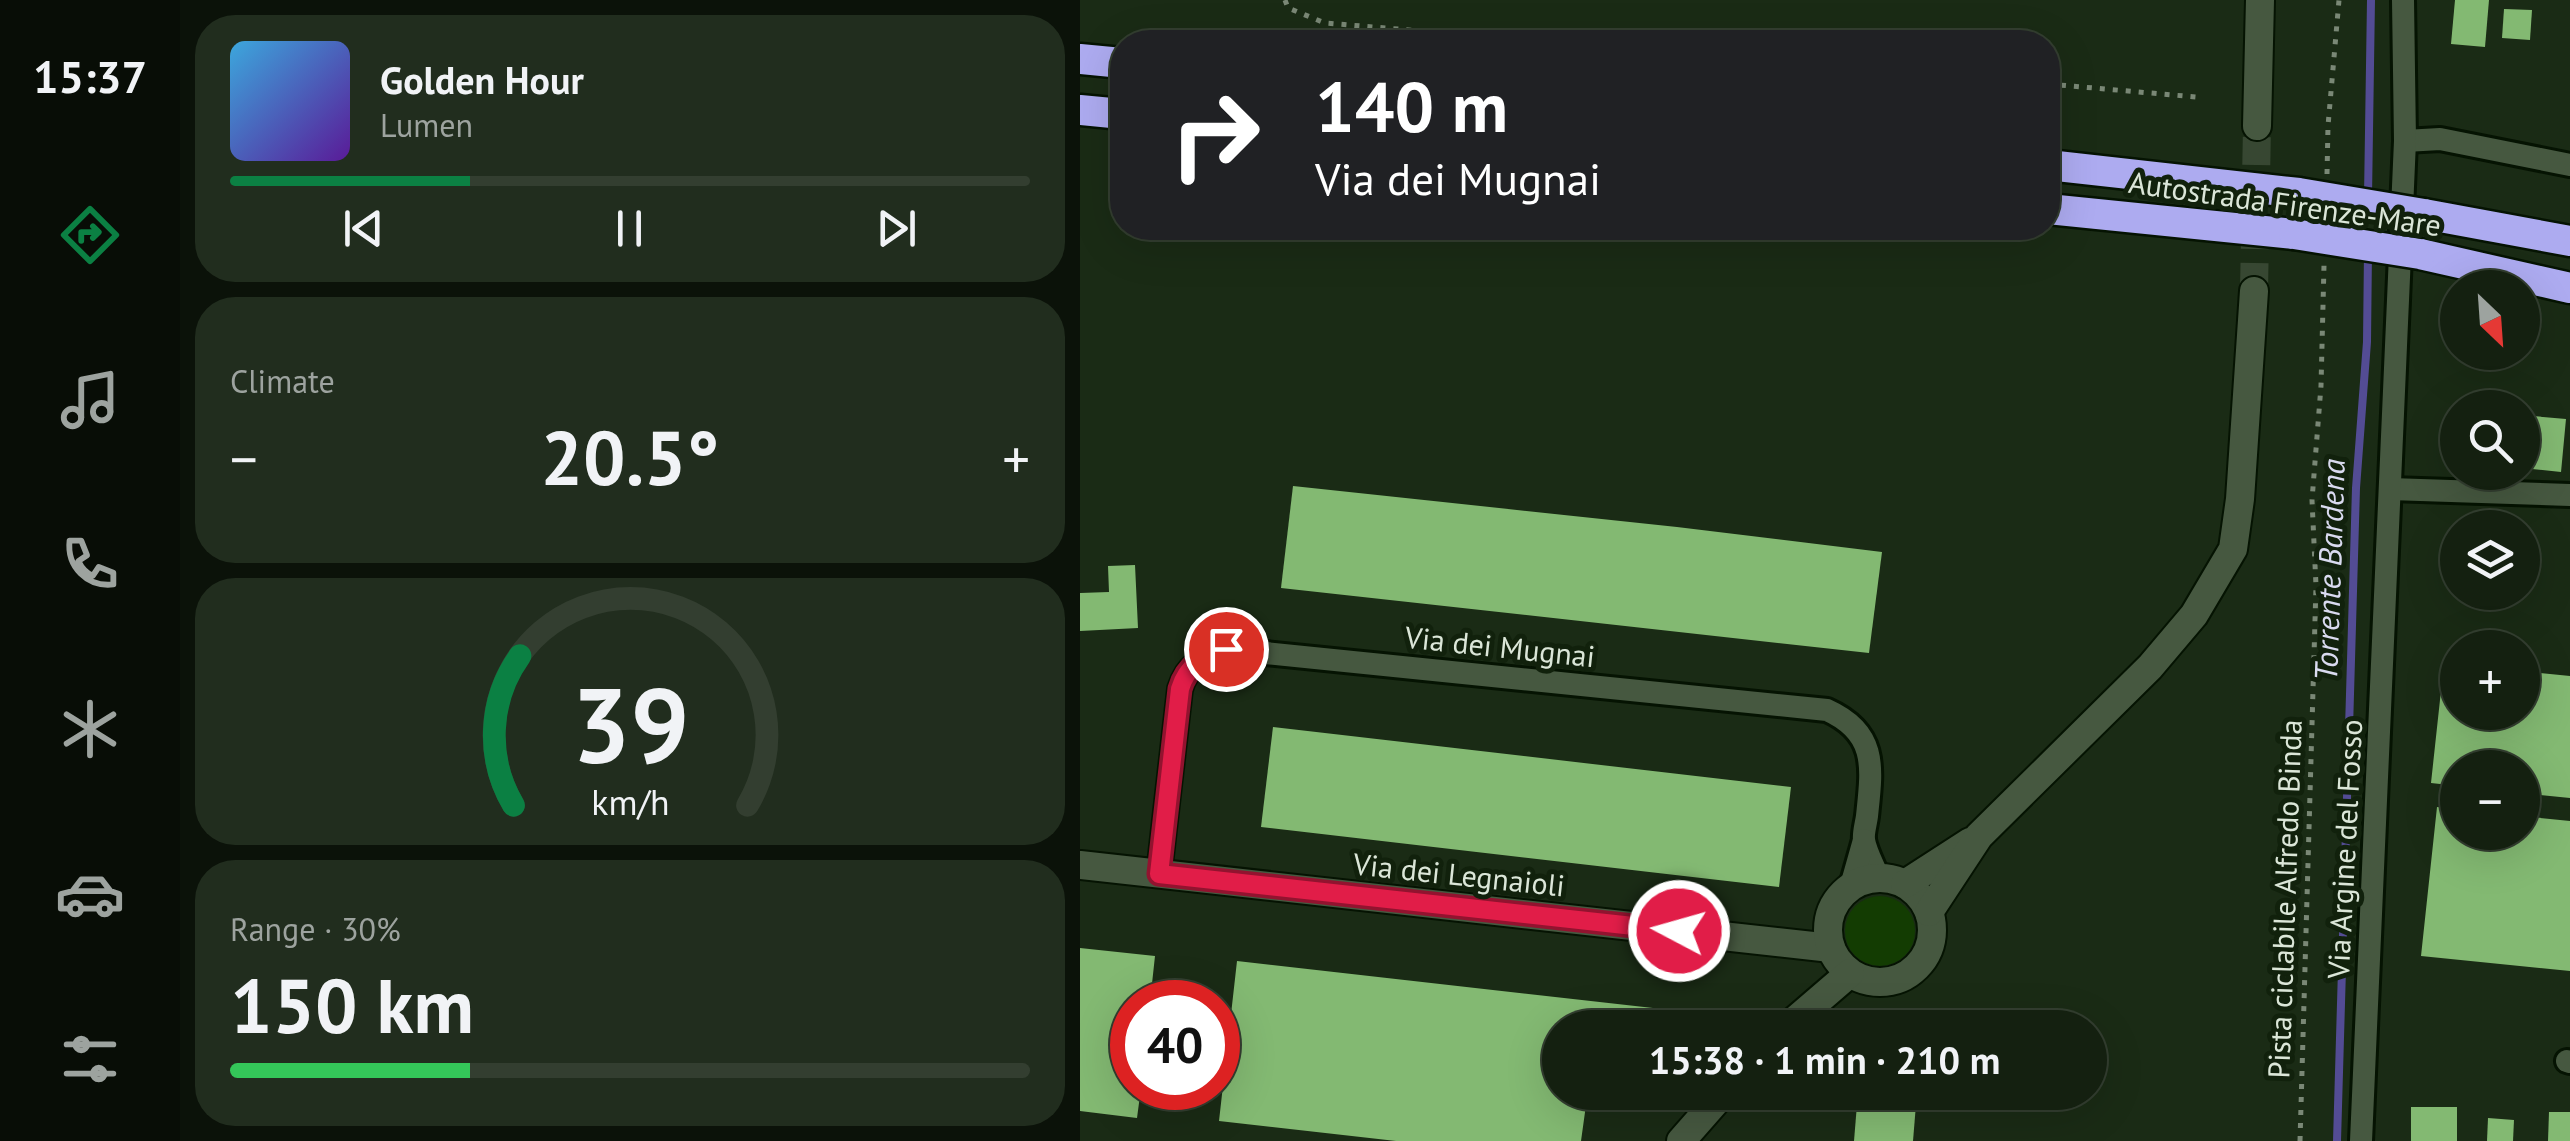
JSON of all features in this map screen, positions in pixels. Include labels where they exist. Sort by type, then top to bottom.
[{"type":"highway","points":[[1080,59],[1110,62]]},
{"type":"highway","points":[[1080,110],[1110,113]]},
{"type":"highway","name":"Autostrada Firenze-Mare","points":[[2060,166],[2313,188],[2424,214],[2570,241]]},
{"type":"highway","name":"Autostrada Firenze-Mare","points":[[2060,209],[2294,234],[2420,254],[2570,288]]},
{"type":"street","points":[[2257,126],[2260,0]]},
{"type":"street","name":"Via Argine del Fosso","points":[[2361,1141],[2406,141],[2403,0]]},
{"type":"street","points":[[2406,141],[2440,139],[2570,164]]},
{"type":"street","points":[[1929,912],[1979,836],[2150,667],[2194,615],[2233,549],[2254,291]]},
{"type":"street","points":[[2390,489],[2570,495]]},
{"type":"street","name":"Via dei Mugnai","points":[[1159,874],[1184,675],[1210,654],[1226,649],[1826,710],[1857,729],[1870,756],[1872,771],[1864,840],[1878,882]]},
{"type":"street","points":[[1878,882],[1924,900],[1932,925],[1926,953],[1918,965],[1893,980],[1878,982],[1850,973],[1830,948],[1828,920],[1841,895],[1979,836]]},
{"type":"street","name":"Via dei Legnaioli","points":[[1080,865],[1830,948]]},
{"type":"street","points":[[1807,1010],[1850,973]]},
{"type":"street","points":[[1681,1141],[1708,1110]]},
{"type":"path","points":[[1284,0],[1288,8],[1326,23],[1410,30]]},
{"type":"path","points":[[2313,188],[2328,126],[2339,0]]},
{"type":"path","points":[[2060,85],[2196,97]]},
{"type":"path","name":"Pista ciclabile Alfredo Binda","points":[[2300,1141],[2316,586],[2312,500],[2321,386],[2324,256]]},
{"type":"green space","points":[[1880,896],[1904,907],[1915,931],[1904,955],[1880,966],[1856,955],[1845,931],[1856,907]]},
{"type":"building","points":[[2455,0],[2489,0],[2485,47],[2451,44]]},
{"type":"building","points":[[2504,9],[2532,10],[2530,40],[2502,38]]},
{"type":"building","points":[[2540,417],[2566,419],[2561,472],[2540,470]]},
{"type":"building","points":[[1293,486],[1882,552],[1869,653],[1281,588]]},
{"type":"building","points":[[1135,565],[1138,628],[1080,631],[1080,593],[1109,592],[1108,566]]},
{"type":"building","points":[[2540,673],[2570,676],[2570,798],[2540,795],[2540,750],[2440,750],[2440,784],[2431,783],[2440,700],[2440,730],[2540,730]]},
{"type":"building","points":[[1273,727],[1791,787],[1779,887],[1261,827]]},
{"type":"building","points":[[2437,807],[2440,850],[2540,850],[2540,818],[2570,821],[2570,971],[2421,956]]},
{"type":"building","points":[[1080,948],[1155,956],[1152,980],[1110,980],[1110,1110],[1138,1110],[1137,1118],[1080,1111]]},
{"type":"building","points":[[1237,961],[1653,1008],[1542,1010],[1542,1110],[1585,1110],[1581,1141],[1396,1141],[1219,1121],[1220,1110],[1240,1110],[1240,980],[1235,980]]},
{"type":"building","points":[[2411,1107],[2457,1107],[2457,1141],[2411,1141]]},
{"type":"building","points":[[1857,1110],[1916,1110],[1913,1141],[1854,1141]]},
{"type":"building","points":[[2549,1112],[2570,1112],[2570,1141],[2548,1141]]},
{"type":"building","points":[[2488,1118],[2514,1120],[2513,1141],[2487,1141]]},
{"type":"waterway","name":"Torrente Bardena","points":[[2368,197],[2371,0]]},
{"type":"waterway","name":"Torrente Bardena","points":[[2337,1141],[2356,488],[2367,342],[2368,251]]},
{"type":"tunnel","points":[[2254,291],[2257,126]]},
{"type":"route","points":[[1226,649],[1210,654],[1184,675],[1177,704],[1159,874],[1679,931]]}]
